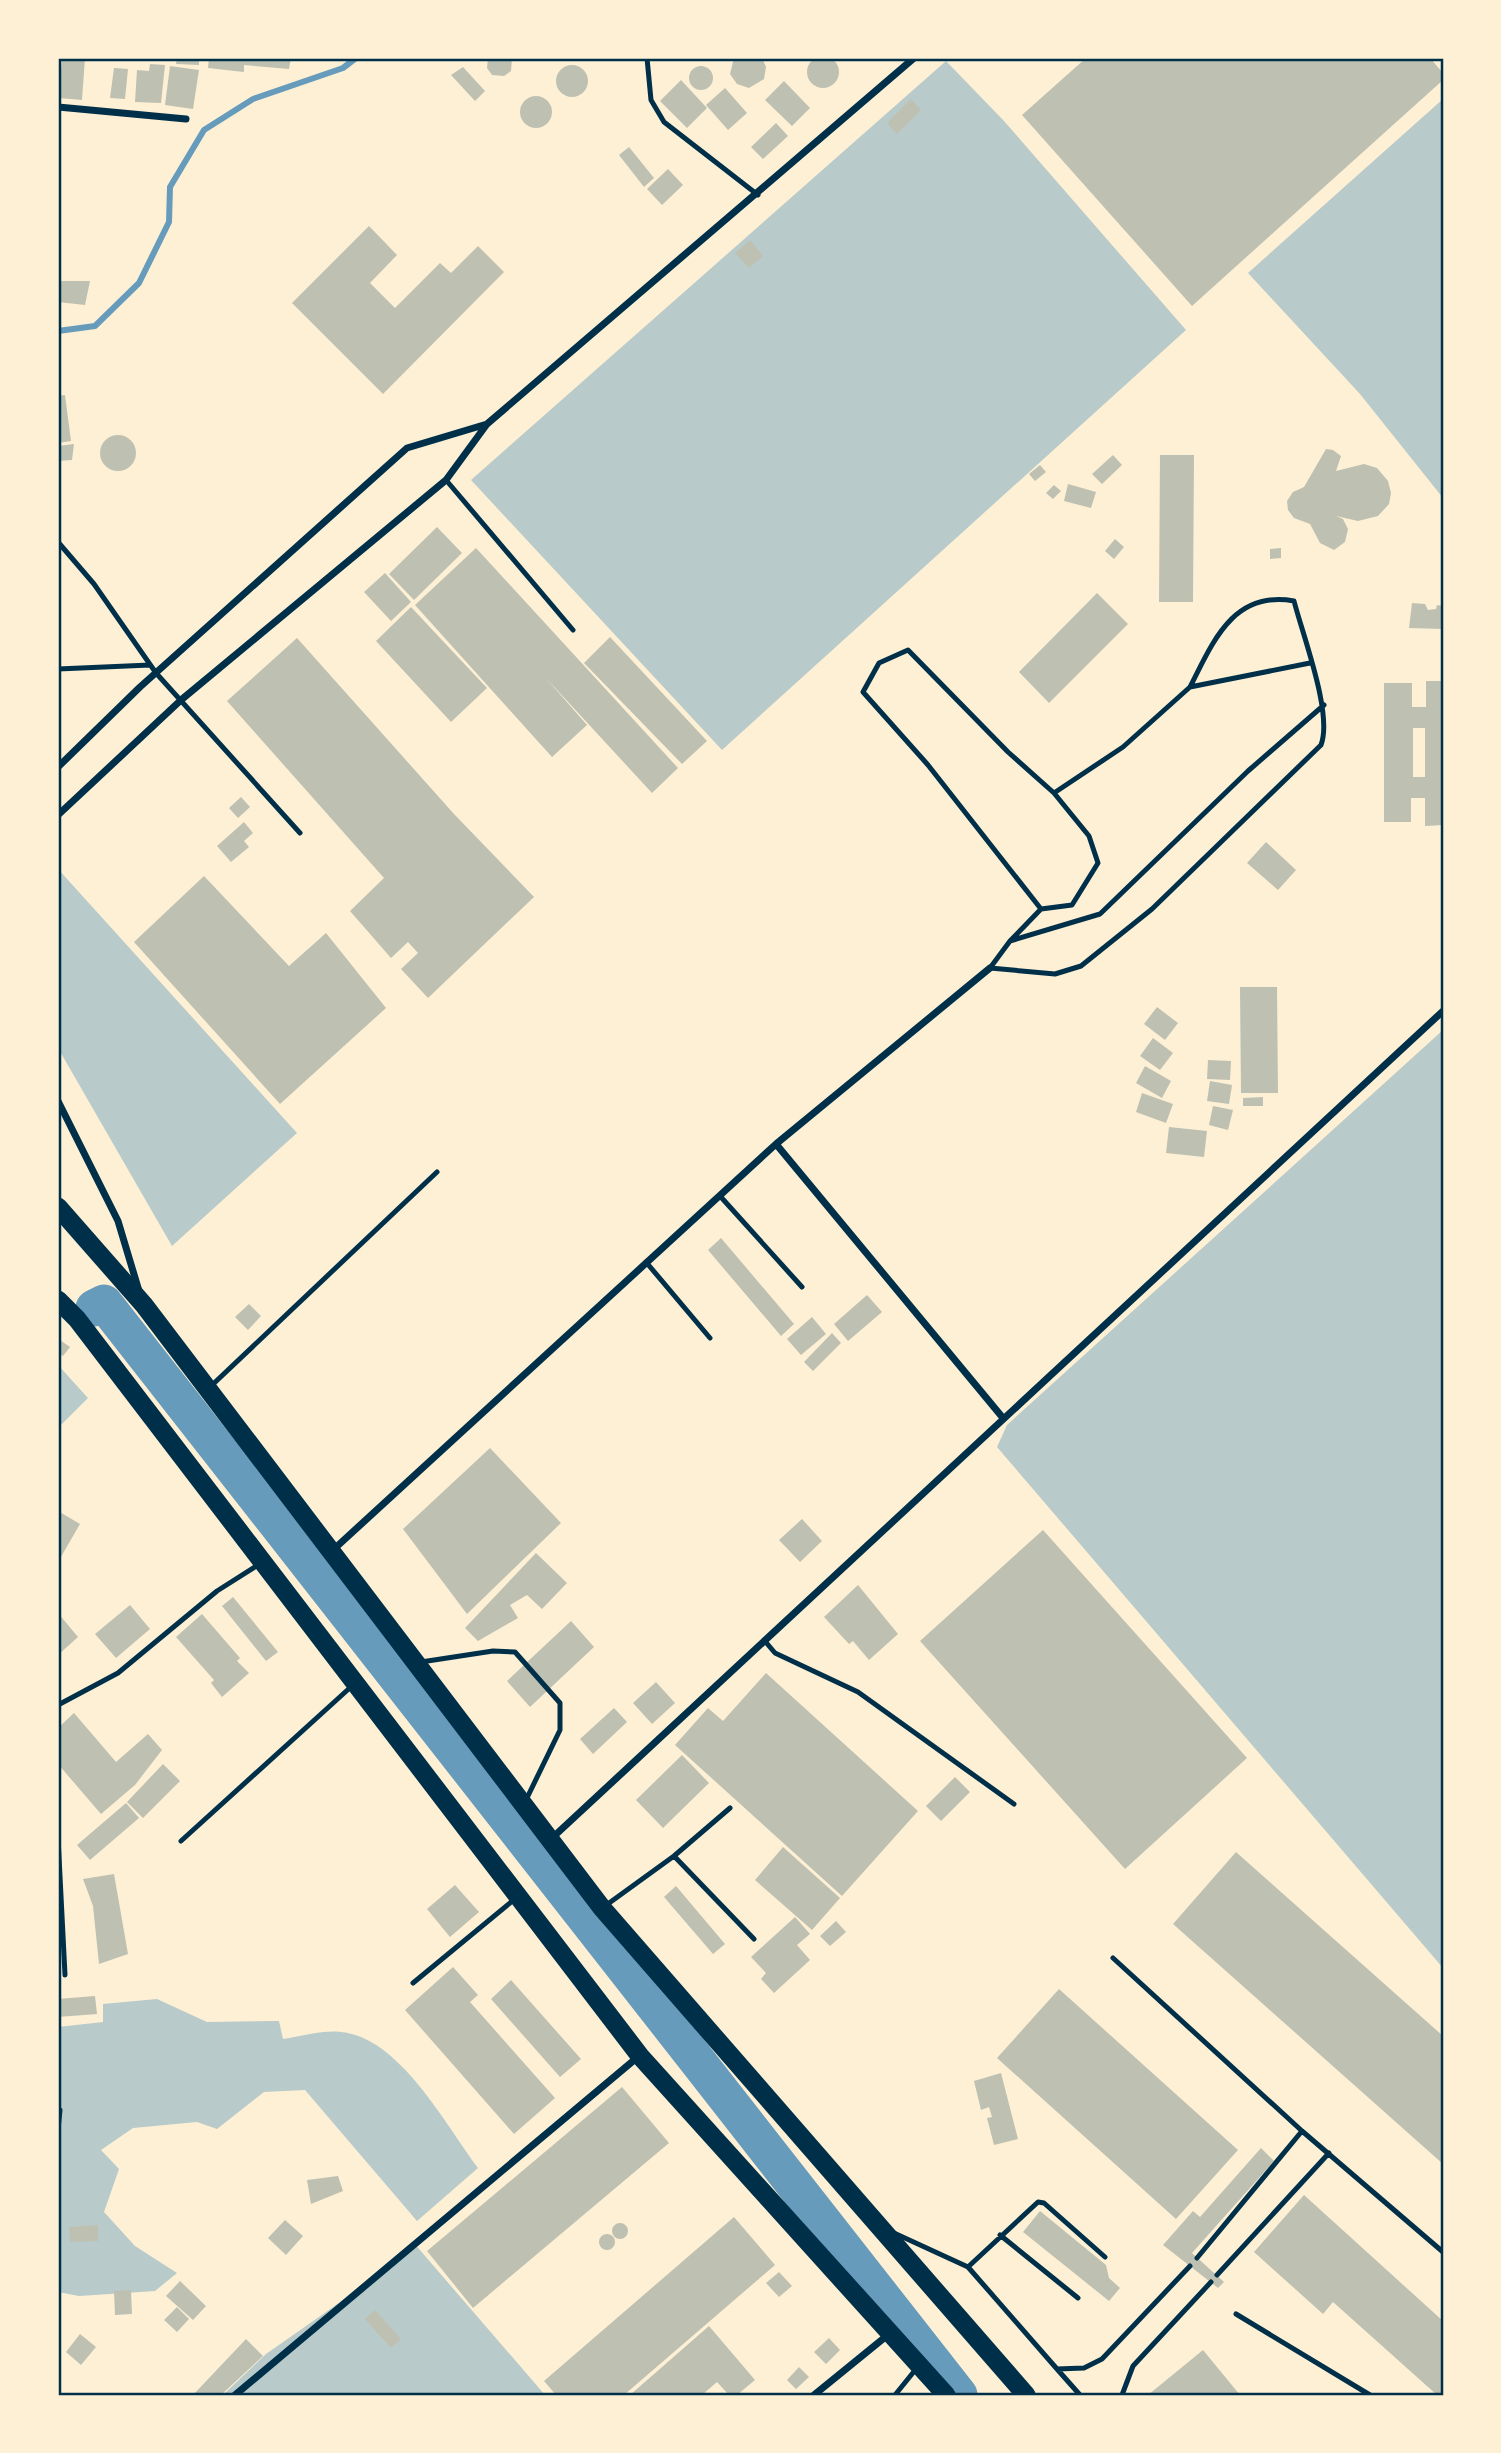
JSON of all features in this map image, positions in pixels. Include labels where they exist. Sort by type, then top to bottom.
[{"type":"highway","points":[[58,1207],[144,1305],[603,1908],[884,2227],[1026,2395]]},
{"type":"highway","points":[[58,1300],[77,1319],[640,2056],[920,2363],[946,2395]]},
{"type":"street","points":[[58,815],[181,700],[446,480],[487,424],[758,195],[914,58]]},
{"type":"street","points":[[58,107],[186,119]]},
{"type":"street","points":[[58,767],[156,673],[407,448],[487,424]]},
{"type":"street","points":[[331,1551],[776,1144],[990,968]]},
{"type":"street","points":[[551,1839],[1443,1011]]},
{"type":"street","points":[[58,1101],[118,1221],[144,1305]]},
{"type":"street","points":[[776,1144],[1003,1418]]},
{"type":"street","points":[[235,2395],[640,2056]]},
{"type":"street","points":[[814,2395],[892,2332]]},
{"type":"lane","points":[[646,58],[651,100],[664,122],[758,195]]},
{"type":"lane","points":[[446,480],[573,630]]},
{"type":"lane","points":[[58,542],[94,584],[156,673],[300,833]]},
{"type":"lane","points":[[990,968],[1055,974],[1081,966],[1107,948],[1152,909],[1321,745],[1325,734],[1324,705],[1294,601],[1277,598],[1242,607],[1215,638],[1190,687],[1123,747],[1054,793]]},
{"type":"lane","points":[[990,968],[1041,909],[1072,905],[1098,863],[1089,836],[1054,793],[1008,752],[956,695],[908,650],[879,663],[863,692],[928,765],[1041,909]]},
{"type":"lane","points":[[1190,687],[1310,663]]},
{"type":"lane","points":[[58,669],[150,665]]},
{"type":"lane","points":[[1010,942],[1100,914],[1248,771],[1324,705]]},
{"type":"lane","points":[[208,1390],[248,1347],[437,1172]]},
{"type":"lane","points":[[720,1196],[802,1287]]},
{"type":"lane","points":[[646,1262],[710,1338]]},
{"type":"lane","points":[[58,1705],[118,1673],[217,1591],[262,1561]]},
{"type":"lane","points":[[764,1640],[775,1653],[858,1692],[1014,1804]]},
{"type":"lane","points":[[416,1663],[493,1651],[515,1652],[560,1703],[560,1730],[524,1805]]},
{"type":"lane","points":[[180,1841],[322,1717],[356,1683]]},
{"type":"lane","points":[[603,1908],[674,1856],[730,1808]]},
{"type":"lane","points":[[58,1837],[65,1975]]},
{"type":"lane","points":[[674,1856],[754,1939]]},
{"type":"lane","points":[[413,1983],[518,1896]]},
{"type":"lane","points":[[1113,1958],[1302,2131],[1443,2252]]},
{"type":"lane","points":[[58,2130],[60,2110]]},
{"type":"lane","points":[[1197,2258],[1302,2131]]},
{"type":"lane","points":[[1217,2276],[1329,2153]]},
{"type":"lane","points":[[968,2267],[1032,2204],[1044,2203],[1105,2257]]},
{"type":"lane","points":[[884,2227],[968,2267],[1080,2395]]},
{"type":"lane","points":[[1000,2235],[1078,2298]]},
{"type":"lane","points":[[1057,2369],[1084,2368],[1101,2360],[1190,2266]]},
{"type":"lane","points":[[1122,2395],[1133,2366],[1211,2282]]},
{"type":"lane","points":[[1236,2315],[1370,2395]]},
{"type":"lane","points":[[895,2395],[920,2363]]},
{"type":"shaded area","points":[[946,61],[1004,121],[1186,330],[722,750],[471,480]]},
{"type":"shaded area","points":[[1443,99],[1443,498],[1360,394],[1248,273]]},
{"type":"shaded area","points":[[58,869],[297,1133],[172,1246],[58,1048]]},
{"type":"shaded area","points":[[1443,1030],[1443,1968],[997,1447],[1007,1425]]},
{"type":"shaded area","points":[[58,1365],[88,1398],[58,1428]]},
{"type":"shaded area","points":[[157,1999],[207,2022],[279,2021],[283,2039],[334,2032],[362,2038],[382,2049],[419,2086],[478,2168],[417,2221],[305,2090],[264,2092],[217,2129],[197,2122],[133,2128],[101,2150],[119,2169],[104,2212],[135,2246],[177,2273],[155,2291],[79,2296],[58,2292],[58,2027],[103,2022],[103,2004]]},
{"type":"shaded area","points":[[413,2242],[545,2395],[223,2395],[266,2354],[366,2284]]},
{"type":"building","points":[[823,56],[834,61],[839,72],[834,83],[823,88],[812,83],[807,72],[812,61]]},
{"type":"building","points":[[62,58],[85,58],[82,100],[59,98]]},
{"type":"building","points":[[177,58],[199,58],[199,65],[176,64]]},
{"type":"building","points":[[209,58],[291,58],[289,69],[244,65],[244,72],[208,68]]},
{"type":"building","points":[[488,58],[512,58],[511,71],[504,76],[492,75],[487,68]]},
{"type":"building","points":[[734,58],[762,58],[766,67],[764,79],[749,88],[737,84],[730,74]]},
{"type":"building","points":[[1086,58],[1430,58],[1443,73],[1443,80],[1192,306],[1022,115]]},
{"type":"building","points":[[150,64],[165,65],[161,103],[135,102],[137,70],[149,71]]},
{"type":"building","points":[[572,65],[583,70],[588,81],[583,92],[572,97],[561,92],[556,81],[561,70]]},
{"type":"building","points":[[170,66],[199,70],[193,109],[165,105]]},
{"type":"building","points":[[701,66],[712,73],[713,78],[706,89],[701,90],[690,83],[689,78],[696,67]]},
{"type":"building","points":[[463,67],[485,91],[475,101],[451,75]]},
{"type":"building","points":[[114,68],[128,69],[125,99],[110,98]]},
{"type":"building","points":[[681,80],[707,108],[687,128],[660,101]]},
{"type":"building","points":[[784,81],[810,108],[792,126],[765,100]]},
{"type":"building","points":[[725,88],[747,113],[728,130],[706,105]]},
{"type":"building","points":[[536,96],[547,101],[552,112],[547,123],[536,128],[525,123],[520,112],[525,101]]},
{"type":"building","points":[[911,99],[921,110],[897,134],[887,123]]},
{"type":"building","points":[[776,123],[788,136],[763,159],[751,147]]},
{"type":"building","points":[[629,147],[654,178],[644,187],[619,155]]},
{"type":"building","points":[[668,169],[683,185],[662,205],[647,189]]},
{"type":"building","points":[[369,226],[397,255],[370,283],[395,308],[440,263],[451,273],[478,246],[504,272],[383,394],[292,303]]},
{"type":"building","points":[[750,240],[763,256],[749,268],[735,253]]},
{"type":"building","points":[[59,281],[90,281],[85,305],[58,302]]},
{"type":"building","points":[[65,395],[71,441],[58,443],[58,396]]},
{"type":"building","points":[[118,435],[131,440],[136,453],[131,466],[118,471],[105,466],[100,453],[105,440]]},
{"type":"building","points":[[74,444],[72,460],[58,461],[58,446]]},
{"type":"building","points":[[1326,449],[1341,456],[1336,471],[1364,464],[1377,468],[1388,481],[1391,493],[1389,504],[1378,516],[1358,521],[1336,516],[1343,519],[1348,529],[1345,542],[1334,550],[1320,543],[1310,524],[1294,518],[1288,510],[1287,501],[1293,492],[1304,487]]},
{"type":"building","points":[[1113,455],[1122,465],[1102,484],[1092,474]]},
{"type":"building","points":[[1160,455],[1194,455],[1193,602],[1159,602]]},
{"type":"building","points":[[1040,465],[1046,472],[1035,481],[1029,474]]},
{"type":"building","points":[[1068,484],[1096,492],[1091,508],[1064,501]]},
{"type":"building","points":[[1054,485],[1061,491],[1053,499],[1046,493]]},
{"type":"building","points":[[437,527],[462,553],[414,600],[389,574]]},
{"type":"building","points":[[1115,539],[1124,547],[1114,559],[1105,551]]},
{"type":"building","points":[[476,548],[678,768],[652,793],[545,677],[587,725],[552,757],[415,605]]},
{"type":"building","points":[[1281,548],[1281,558],[1270,559],[1270,549]]},
{"type":"building","points":[[385,573],[411,602],[391,621],[364,592]]},
{"type":"building","points":[[1097,593],[1128,624],[1049,703],[1019,672]]},
{"type":"building","points":[[1412,603],[1425,604],[1428,610],[1436,609],[1437,605],[1443,606],[1443,629],[1409,628]]},
{"type":"building","points":[[411,607],[487,688],[451,722],[376,641]]},
{"type":"building","points":[[610,637],[707,741],[682,764],[584,663]]},
{"type":"building","points":[[297,638],[454,814],[534,897],[428,998],[401,969],[418,953],[408,942],[391,958],[350,911],[384,878],[227,701]]},
{"type":"building","points":[[1426,681],[1443,681],[1443,825],[1425,826],[1425,798],[1411,798],[1411,822],[1384,822],[1384,683],[1412,683],[1412,707],[1426,707]],"holes":[[[1413,728],[1425,728],[1425,777],[1413,777]]]},
{"type":"building","points":[[241,797],[250,807],[238,818],[229,808]]},
{"type":"building","points":[[244,822],[253,833],[244,841],[249,847],[231,862],[217,846]]},
{"type":"building","points":[[1266,842],[1296,870],[1278,890],[1247,863]]},
{"type":"building","points":[[204,876],[289,966],[326,933],[386,1008],[280,1104],[134,942]]},
{"type":"building","points":[[1240,987],[1277,987],[1278,1093],[1241,1093]]},
{"type":"building","points":[[1157,1007],[1178,1023],[1165,1040],[1144,1024]]},
{"type":"building","points":[[1153,1038],[1173,1053],[1160,1070],[1140,1056]]},
{"type":"building","points":[[1208,1060],[1231,1061],[1230,1080],[1207,1079]]},
{"type":"building","points":[[1145,1066],[1171,1081],[1162,1098],[1136,1083]]},
{"type":"building","points":[[1210,1081],[1232,1085],[1229,1104],[1207,1101]]},
{"type":"building","points":[[1142,1093],[1173,1104],[1166,1123],[1136,1112]]},
{"type":"building","points":[[1263,1097],[1263,1106],[1243,1106],[1243,1098]]},
{"type":"building","points":[[1213,1106],[1233,1110],[1228,1130],[1209,1125]]},
{"type":"building","points":[[1169,1127],[1207,1131],[1204,1157],[1166,1153]]},
{"type":"building","points":[[721,1238],[794,1324],[781,1336],[708,1250]]},
{"type":"building","points":[[867,1295],[882,1312],[848,1341],[834,1324]]},
{"type":"building","points":[[249,1304],[261,1316],[248,1330],[235,1317]]},
{"type":"building","points":[[812,1317],[826,1334],[801,1355],[787,1339]]},
{"type":"building","points":[[832,1333],[841,1343],[813,1371],[804,1362]]},
{"type":"building","points":[[60,1340],[70,1347],[63,1356],[58,1353]]},
{"type":"building","points":[[490,1448],[561,1523],[467,1614],[403,1529]]},
{"type":"building","points":[[58,1511],[80,1524],[58,1562]]},
{"type":"building","points":[[802,1519],[822,1541],[800,1562],[779,1540]]},
{"type":"building","points":[[1043,1530],[1247,1758],[1125,1869],[920,1641]]},
{"type":"building","points":[[536,1553],[567,1583],[542,1609],[527,1595],[510,1605],[518,1618],[478,1641],[465,1628]]},
{"type":"building","points":[[858,1585],[898,1634],[869,1660],[853,1641],[849,1644],[824,1617]]},
{"type":"building","points":[[233,1597],[278,1652],[266,1661],[222,1606]]},
{"type":"building","points":[[130,1605],[150,1629],[116,1658],[95,1634]]},
{"type":"building","points":[[58,1613],[78,1637],[58,1655]]},
{"type":"building","points":[[202,1614],[240,1658],[237,1661],[249,1673],[222,1697],[211,1683],[214,1680],[176,1637]]},
{"type":"building","points":[[571,1621],[594,1647],[530,1707],[507,1681]]},
{"type":"building","points":[[766,1673],[918,1811],[842,1896],[675,1745],[708,1708],[723,1721]]},
{"type":"building","points":[[656,1682],[675,1703],[652,1724],[633,1703]]},
{"type":"building","points":[[614,1708],[627,1722],[593,1754],[580,1739]]},
{"type":"building","points":[[74,1713],[116,1762],[148,1734],[162,1750],[135,1785],[101,1814],[58,1764],[58,1728]]},
{"type":"building","points":[[682,1755],[709,1783],[663,1828],[636,1800]]},
{"type":"building","points":[[163,1764],[180,1781],[143,1818],[127,1802]]},
{"type":"building","points":[[955,1777],[970,1792],[941,1821],[926,1806]]},
{"type":"building","points":[[126,1803],[139,1818],[90,1860],[77,1845]]},
{"type":"building","points":[[783,1847],[840,1898],[812,1930],[755,1880]]},
{"type":"building","points":[[1236,1852],[1443,2036],[1443,2164],[1173,1924]]},
{"type":"building","points":[[114,1874],[128,1954],[99,1964],[93,1906],[83,1879]]},
{"type":"building","points":[[455,1885],[479,1912],[450,1937],[427,1909]]},
{"type":"building","points":[[676,1886],[725,1944],[713,1954],[664,1897]]},
{"type":"building","points":[[795,1917],[810,1934],[797,1945],[810,1960],[774,1993],[761,1979],[766,1973],[751,1957]]},
{"type":"building","points":[[836,1921],[846,1932],[830,1946],[820,1936]]},
{"type":"building","points":[[453,1967],[478,1995],[470,2002],[555,2098],[514,2134],[405,2010]]},
{"type":"building","points":[[511,1980],[581,2059],[560,2077],[491,1999]]},
{"type":"building","points":[[1059,1989],[1238,2150],[1176,2219],[997,2058]]},
{"type":"building","points":[[95,1996],[97,2014],[58,2017],[58,1999]]},
{"type":"building","points":[[1001,2073],[1018,2139],[994,2145],[987,2118],[992,2117],[989,2107],[981,2110],[974,2081]]},
{"type":"building","points":[[622,2087],[669,2143],[473,2308],[427,2251]]},
{"type":"building","points":[[1261,2148],[1274,2161],[1192,2253],[1224,2282],[1218,2288],[1163,2245],[1193,2211],[1200,2217]]},
{"type":"building","points":[[338,2176],[343,2191],[311,2204],[307,2180]]},
{"type":"building","points":[[1304,2195],[1443,2321],[1441,2395],[1437,2395],[1333,2302],[1323,2314],[1254,2252]]},
{"type":"building","points":[[1040,2211],[1106,2265],[1109,2278],[1120,2288],[1109,2301],[1023,2232]]},
{"type":"building","points":[[734,2217],[775,2265],[624,2395],[556,2395],[544,2381]]},
{"type":"building","points":[[285,2220],[303,2236],[286,2255],[268,2238]]},
{"type":"building","points":[[620,2223],[628,2231],[620,2239],[612,2231]]},
{"type":"building","points":[[98,2225],[98,2241],[70,2242],[69,2227]]},
{"type":"building","points":[[604,2234],[610,2234],[615,2242],[613,2248],[604,2250],[599,2245],[599,2239]]},
{"type":"building","points":[[779,2272],[792,2286],[779,2297],[766,2283]]},
{"type":"building","points":[[180,2281],[206,2306],[193,2320],[166,2296]]},
{"type":"building","points":[[131,2290],[132,2314],[115,2315],[114,2291]]},
{"type":"building","points":[[177,2307],[189,2319],[177,2332],[164,2320]]},
{"type":"building","points":[[375,2310],[401,2339],[391,2348],[365,2319]]},
{"type":"building","points":[[709,2326],[755,2380],[737,2395],[729,2395],[717,2382],[702,2395],[630,2395]]},
{"type":"building","points":[[80,2334],[96,2347],[81,2365],[66,2352]]},
{"type":"building","points":[[829,2338],[840,2350],[826,2364],[814,2352]]},
{"type":"building","points":[[246,2339],[263,2356],[221,2395],[193,2395]]},
{"type":"building","points":[[1203,2350],[1240,2395],[1148,2395]]},
{"type":"building","points":[[799,2367],[809,2377],[796,2389],[787,2380]]},
{"type":"waterway","points":[[58,331],[95,326],[139,283],[169,222],[170,187],[204,130],[253,99],[343,68],[356,58]]},
{"type":"waterway","points":[[94,1308],[104,1303],[959,2395]]}]
